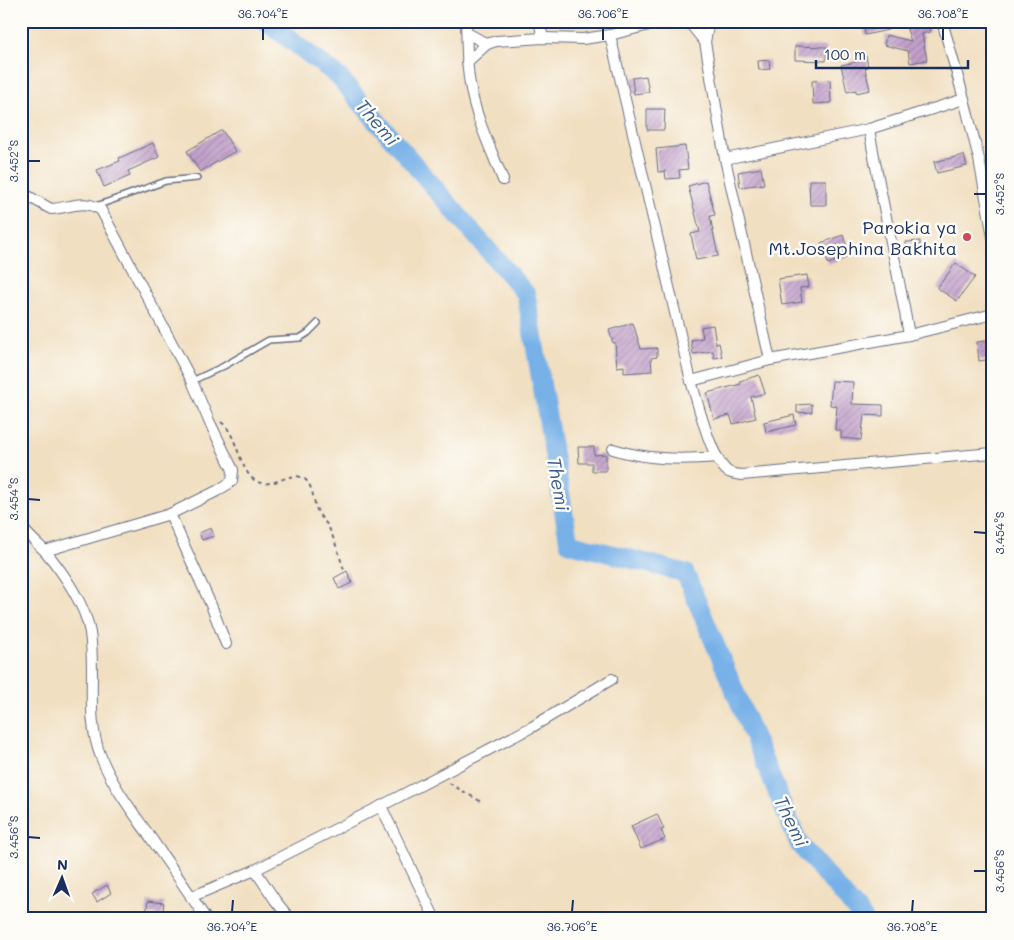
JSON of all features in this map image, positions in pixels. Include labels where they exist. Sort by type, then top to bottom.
[{"type":"street","points":[[466,21],[467,62],[470,86],[477,112],[503,180]]},
{"type":"street","points":[[539,21],[543,38]]},
{"type":"street","points":[[467,62],[487,44],[496,41],[543,38],[583,39],[610,35],[665,21]]},
{"type":"street","points":[[688,21],[705,42]]},
{"type":"street","points":[[709,21],[705,42],[725,159],[770,360]]},
{"type":"street","points":[[942,21],[979,159],[992,231]]},
{"type":"street","points":[[467,33],[487,44]]},
{"type":"street","points":[[610,35],[691,381],[706,432],[717,457],[726,470],[733,474],[741,475],[993,453]]},
{"type":"street","points":[[725,159],[869,129],[964,99]]},
{"type":"street","points":[[869,129],[909,335]]},
{"type":"street","points":[[21,192],[51,209],[81,203],[91,204],[101,210],[192,381],[233,470],[232,481],[217,492],[170,514],[45,552]]},
{"type":"street","points":[[691,381],[770,360],[909,335],[993,314]]},
{"type":"street","points":[[613,449],[632,455],[679,460],[717,457]]},
{"type":"street","points":[[170,514],[226,644]]},
{"type":"street","points":[[21,526],[45,552],[66,581],[83,610],[88,623],[94,730],[100,756],[116,789],[206,919]]},
{"type":"street","points":[[191,896],[255,870],[381,806],[532,727],[612,678]]},
{"type":"street","points":[[381,806],[435,919]]},
{"type":"street","points":[[255,870],[290,919]]},
{"type":"lane","points":[[96,206],[166,181],[196,178]]},
{"type":"lane","points":[[192,381],[224,366],[269,340],[300,338],[318,323]]},
{"type":"path","points":[[209,421],[221,422],[224,425],[247,472],[254,480],[261,483],[273,482],[295,476],[305,479],[310,486],[317,511],[327,526],[344,570]]},
{"type":"path","points":[[436,777],[458,787],[480,801]]},
{"type":"building","points":[[863,21],[887,21],[888,30],[865,35]]},
{"type":"building","points":[[904,21],[926,21],[930,32],[922,34],[927,60],[910,63],[908,51],[884,45],[886,35],[911,41]]},
{"type":"building","points":[[795,46],[827,47],[826,61],[795,60]]},
{"type":"building","points":[[866,56],[868,67],[865,68],[870,90],[856,93],[856,90],[847,92],[841,65],[856,62],[855,57]]},
{"type":"building","points":[[769,60],[770,69],[759,70],[758,61]]},
{"type":"building","points":[[646,76],[649,92],[634,94],[632,78]]},
{"type":"building","points":[[830,80],[831,103],[813,104],[812,81]]},
{"type":"building","points":[[647,109],[665,109],[664,130],[647,130]]},
{"type":"building","points":[[222,130],[235,151],[200,172],[187,151]]},
{"type":"building","points":[[153,143],[159,157],[128,171],[130,176],[104,187],[97,170],[120,161],[119,158]]},
{"type":"building","points":[[685,146],[688,169],[679,170],[680,178],[666,179],[665,171],[658,172],[656,149]]},
{"type":"building","points":[[964,155],[967,166],[937,173],[934,162]]},
{"type":"building","points":[[761,168],[764,184],[740,187],[738,172]]},
{"type":"building","points":[[809,180],[826,180],[826,205],[810,205]]},
{"type":"building","points":[[706,181],[715,215],[710,216],[718,256],[696,260],[691,234],[700,232],[688,186]]},
{"type":"building","points":[[843,235],[850,256],[828,264],[821,243]]},
{"type":"building","points":[[920,241],[920,251],[907,251],[906,242]]},
{"type":"building","points":[[956,263],[975,277],[957,301],[937,288]]},
{"type":"building","points":[[807,275],[809,287],[800,288],[802,302],[782,305],[778,279]]},
{"type":"building","points":[[633,323],[641,349],[657,348],[657,357],[651,358],[652,371],[624,373],[624,366],[617,367],[615,342],[613,343],[609,330]]},
{"type":"building","points":[[713,325],[716,344],[719,343],[722,357],[714,358],[713,351],[693,354],[691,340],[703,338],[701,327]]},
{"type":"building","points":[[993,340],[993,359],[979,361],[977,342]]},
{"type":"building","points":[[759,375],[765,393],[751,397],[756,418],[733,424],[730,415],[714,419],[707,393],[741,384],[740,381]]},
{"type":"building","points":[[832,381],[853,382],[852,404],[883,405],[883,416],[864,415],[861,440],[841,438],[841,431],[835,430],[837,406],[830,405]]},
{"type":"building","points":[[812,404],[812,412],[797,413],[797,405]]},
{"type":"building","points":[[794,415],[796,425],[766,432],[764,422]]},
{"type":"building","points":[[578,447],[594,447],[594,455],[606,454],[606,471],[592,471],[592,463],[579,463]]},
{"type":"building","points":[[211,528],[214,536],[202,540],[199,533]]},
{"type":"building","points":[[347,571],[352,583],[339,589],[334,578]]},
{"type":"building","points":[[657,814],[664,829],[661,830],[665,839],[641,849],[631,826]]},
{"type":"building","points":[[107,885],[111,893],[97,902],[92,894]]},
{"type":"building","points":[[148,901],[164,903],[162,916],[146,914]]},
{"type":"waterway","name":"Themi","points":[[265,21],[338,76],[526,294],[569,543],[685,573],[799,844],[864,919]]},
{"type":"place","name":"Parokia ya Mt.Josephina Bakhita","points":[[967,237]]}]
